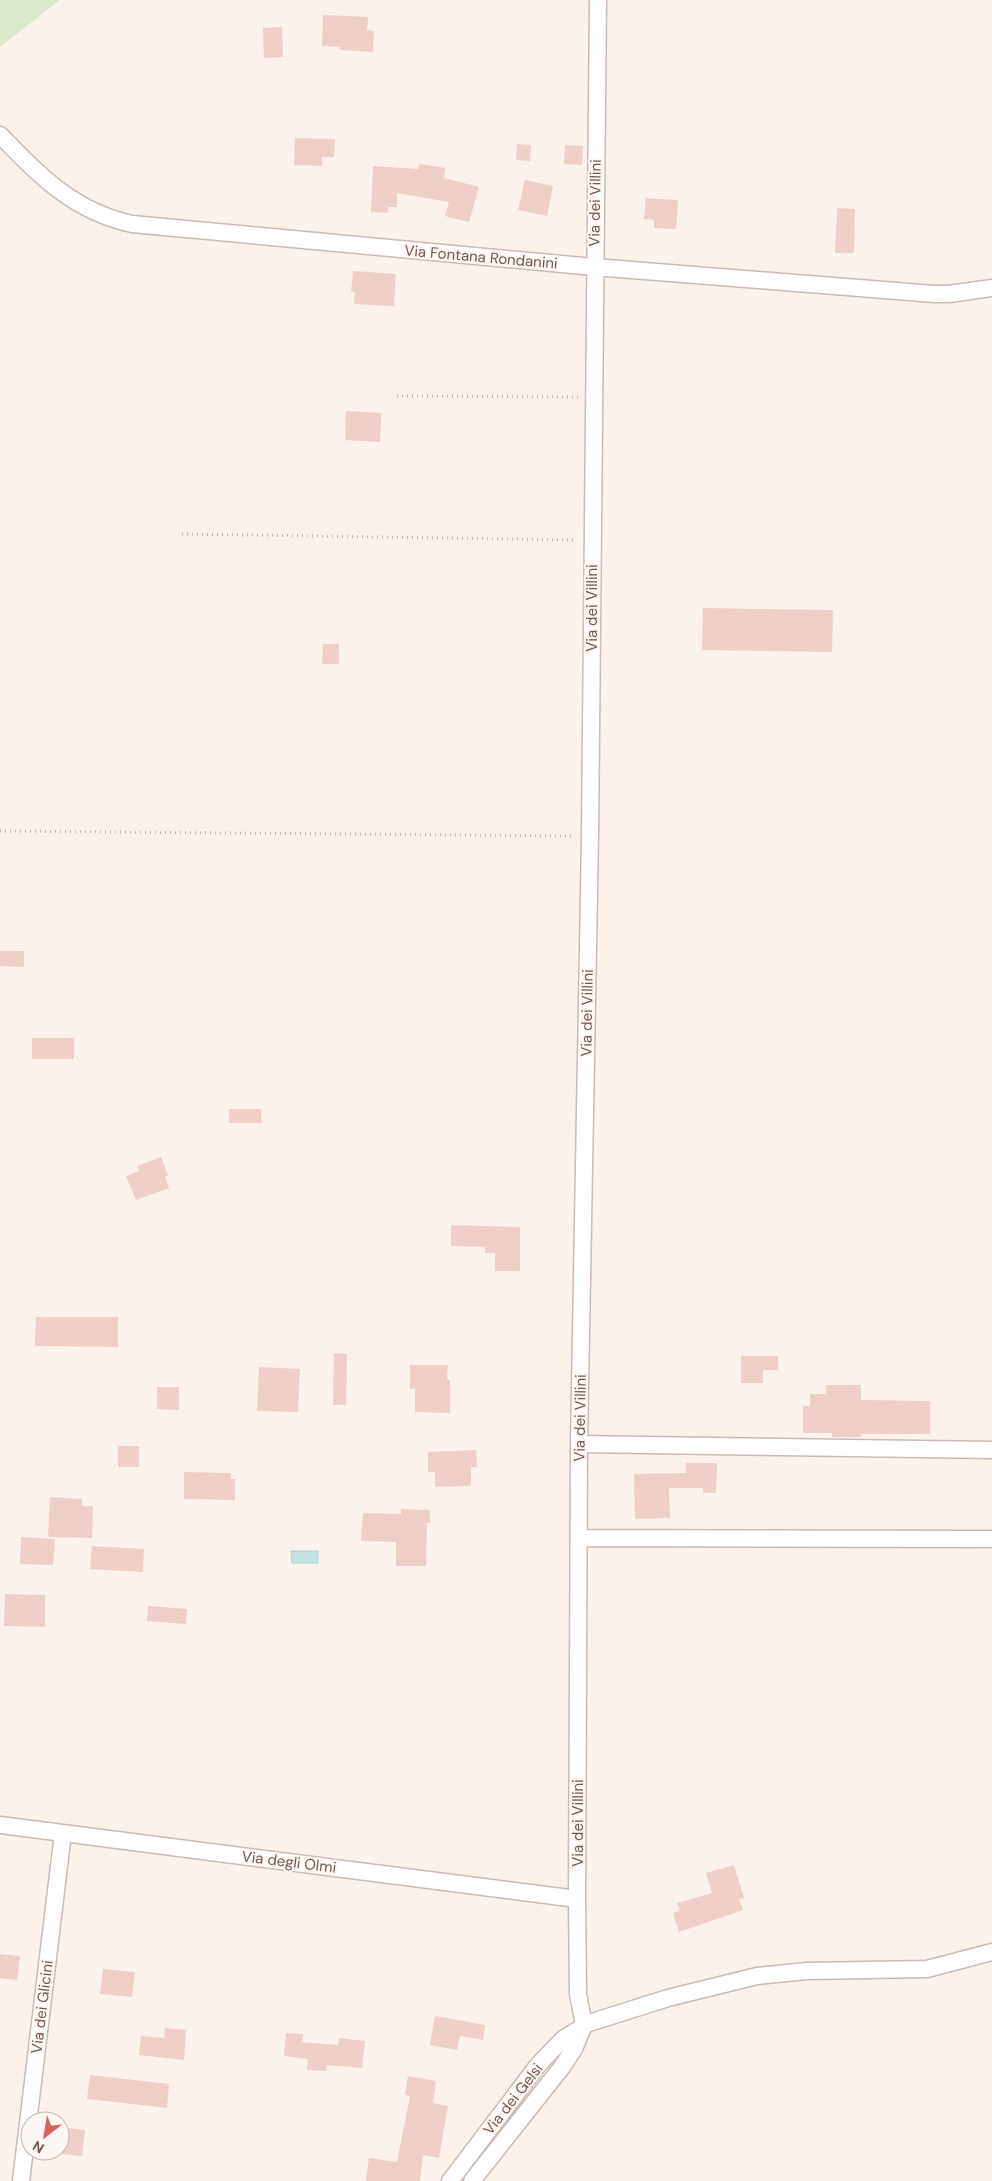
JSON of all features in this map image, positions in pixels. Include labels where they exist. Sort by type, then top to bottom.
[{"type":"street","name":"Via dei Villini","points":[[584,2025],[578,1994],[577,1899],[580,1538],[578,1444],[590,836],[598,0]]},
{"type":"street","name":"Via Fontana Rondanini","points":[[0,135],[63,195],[95,213],[125,223],[594,267],[934,294],[949,294],[992,288]]},
{"type":"street","points":[[578,1444],[992,1450]]},
{"type":"street","points":[[580,1538],[992,1539]]},
{"type":"street","name":"Via degli Olmi","points":[[0,1825],[577,1899]]},
{"type":"street","name":"Via dei Glicini","points":[[21,2181],[63,1833]]},
{"type":"street","name":"Via dei Gelsi","points":[[450,2181],[538,2065],[563,2039],[584,2025],[668,1998],[752,1977],[802,1971],[927,1969],[992,1952]]},
{"type":"street","points":[[472,2181],[562,2067],[574,2049],[584,2025]]},
{"type":"path","points":[[397,396],[594,397]]},
{"type":"path","points":[[182,534],[592,540]]},
{"type":"path","points":[[0,831],[590,836]]},
{"type":"green space","points":[[0,0],[60,0],[0,47]]},
{"type":"water","points":[[291,1551],[318,1551],[318,1563],[292,1563]]},
{"type":"building","points":[[323,15],[368,17],[367,30],[374,31],[373,52],[339,50],[340,47],[322,46]]},
{"type":"building","points":[[282,27],[283,57],[264,58],[263,28]]},
{"type":"building","points":[[295,138],[335,139],[334,157],[322,157],[322,166],[294,165]]},
{"type":"building","points":[[517,144],[531,145],[530,161],[516,160]]},
{"type":"building","points":[[565,145],[583,146],[582,165],[564,164]]},
{"type":"building","points":[[419,164],[445,168],[444,178],[479,187],[469,222],[445,216],[449,202],[397,193],[397,207],[388,207],[388,213],[371,212],[373,166],[418,169]]},
{"type":"building","points":[[525,180],[553,186],[547,216],[518,210]]},
{"type":"building","points":[[646,198],[678,200],[676,229],[654,228],[654,220],[644,219]]},
{"type":"building","points":[[837,208],[855,209],[854,253],[835,253]]},
{"type":"building","points":[[353,271],[396,274],[394,306],[354,304],[355,292],[351,292]]},
{"type":"building","points":[[346,411],[381,413],[380,442],[345,440]]},
{"type":"building","points":[[703,608],[833,610],[832,652],[702,650]]},
{"type":"building","points":[[323,644],[339,644],[339,664],[322,664]]},
{"type":"building","points":[[0,951],[24,951],[24,967],[0,966]]},
{"type":"building","points":[[32,1038],[74,1038],[74,1059],[32,1059]]},
{"type":"building","points":[[229,1109],[261,1109],[262,1123],[229,1123]]},
{"type":"building","points":[[161,1157],[168,1175],[165,1177],[169,1188],[136,1200],[126,1176],[139,1171],[137,1166]]},
{"type":"building","points":[[451,1225],[520,1227],[520,1271],[495,1271],[495,1253],[485,1253],[485,1247],[451,1246]]},
{"type":"building","points":[[36,1317],[118,1317],[118,1347],[35,1346]]},
{"type":"building","points":[[334,1353],[347,1354],[346,1405],[333,1405]]},
{"type":"building","points":[[741,1356],[778,1356],[778,1370],[763,1370],[763,1383],[741,1383]]},
{"type":"building","points":[[410,1365],[448,1365],[447,1380],[450,1380],[450,1413],[415,1412],[415,1389],[410,1389]]},
{"type":"building","points":[[259,1367],[300,1369],[298,1412],[257,1411]]},
{"type":"building","points":[[826,1385],[861,1385],[861,1400],[930,1401],[930,1434],[861,1434],[861,1437],[832,1437],[832,1433],[803,1433],[803,1406],[810,1406],[810,1394],[826,1394]]},
{"type":"building","points":[[157,1387],[179,1387],[179,1410],[157,1409]]},
{"type":"building","points":[[118,1446],[139,1446],[139,1467],[118,1467]]},
{"type":"building","points":[[476,1450],[477,1467],[471,1467],[471,1486],[435,1487],[435,1472],[428,1472],[428,1452]]},
{"type":"building","points":[[686,1463],[717,1463],[716,1493],[703,1493],[703,1488],[669,1488],[670,1518],[635,1519],[634,1474],[686,1473]]},
{"type":"building","points":[[184,1472],[231,1473],[231,1479],[235,1479],[235,1500],[184,1499]]},
{"type":"building","points":[[50,1497],[82,1499],[82,1506],[93,1506],[92,1538],[48,1537]]},
{"type":"building","points":[[401,1509],[430,1510],[430,1523],[427,1523],[426,1566],[396,1566],[396,1542],[361,1541],[363,1513],[401,1514]]},
{"type":"building","points":[[21,1537],[55,1539],[53,1565],[20,1564]]},
{"type":"building","points":[[92,1546],[144,1549],[143,1572],[90,1569]]},
{"type":"building","points":[[5,1594],[45,1595],[45,1627],[4,1626]]},
{"type":"building","points":[[148,1606],[187,1609],[186,1624],[147,1621]]},
{"type":"building","points":[[734,1865],[744,1898],[739,1899],[743,1910],[679,1932],[673,1913],[680,1911],[677,1903],[712,1893],[706,1873]]},
{"type":"building","points":[[0,1954],[20,1956],[17,1980],[0,1978]]},
{"type":"building","points":[[103,1969],[135,1972],[132,1997],[100,1994]]},
{"type":"building","points":[[435,2016],[485,2025],[483,2040],[460,2036],[457,2050],[430,2045]]},
{"type":"building","points":[[165,2028],[186,2030],[184,2060],[139,2055],[141,2036],[164,2038]]},
{"type":"building","points":[[286,2033],[303,2034],[302,2042],[338,2045],[339,2038],[365,2041],[362,2068],[327,2065],[326,2071],[307,2070],[308,2059],[284,2056]]},
{"type":"building","points":[[90,2075],[169,2084],[167,2108],[87,2099]]},
{"type":"building","points":[[408,2076],[436,2081],[433,2103],[448,2106],[439,2158],[423,2155],[420,2181],[366,2181],[369,2158],[397,2162],[410,2096],[405,2095]]},
{"type":"building","points":[[70,2128],[85,2130],[82,2156],[70,2155]]}]
